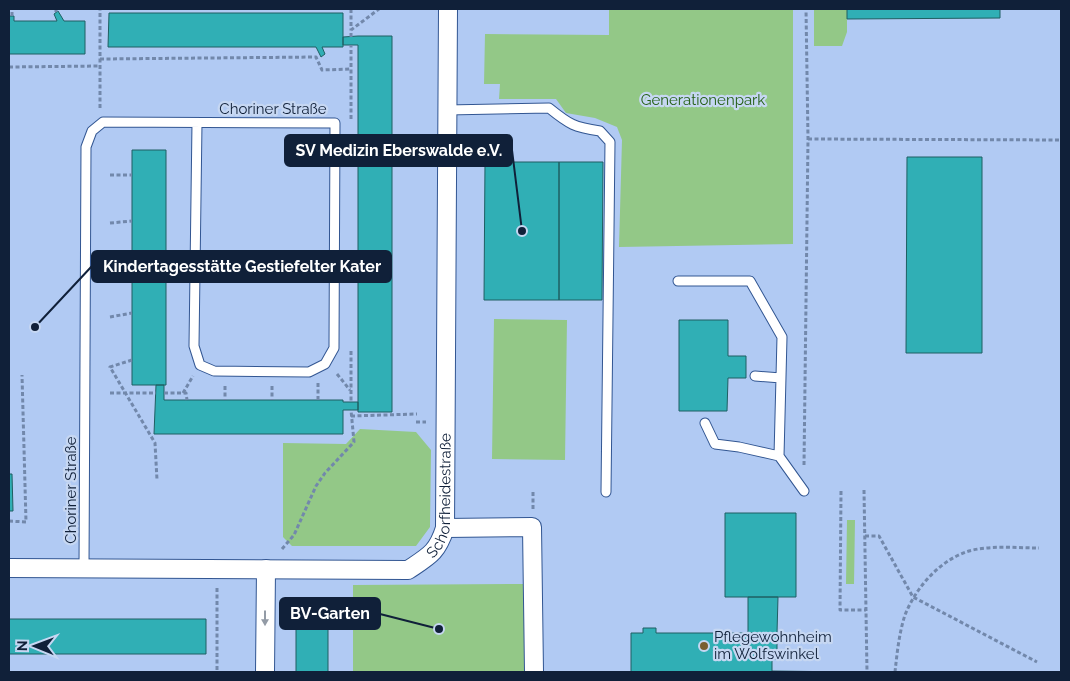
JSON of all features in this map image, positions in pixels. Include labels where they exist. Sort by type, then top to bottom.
[{"type":"street","name":"Schorfheidestraße","points":[[9,568],[408,570],[432,554],[441,542],[445,528],[448,9]]},
{"type":"street","points":[[445,528],[532,527],[534,672]]},
{"type":"street","points":[[265,672],[266,569]]},
{"type":"lane","points":[[448,110],[549,108],[577,128],[600,130],[610,142],[606,492]]},
{"type":"lane","name":"Choriner Straße","points":[[84,568],[86,148],[92,131],[103,122],[335,123],[334,348],[327,361]]},
{"type":"lane","points":[[197,123],[194,346],[200,365],[214,371],[310,372],[327,361]]},
{"type":"lane","points":[[678,281],[750,281],[782,337],[779,456],[804,491]]},
{"type":"lane","points":[[755,376],[781,378]]},
{"type":"lane","points":[[704,423],[715,444],[779,456]]},
{"type":"path","points":[[12,9],[12,16]]},
{"type":"path","points":[[100,9],[100,111]]},
{"type":"path","points":[[351,9],[351,37]]},
{"type":"path","points":[[351,30],[379,9]]},
{"type":"path","points":[[804,491],[808,139],[806,9]]},
{"type":"path","points":[[100,60],[316,57],[322,70],[351,69]]},
{"type":"path","points":[[9,67],[100,66]]},
{"type":"path","points":[[808,139],[1061,140]]},
{"type":"path","points":[[110,175],[132,175]]},
{"type":"path","points":[[110,223],[132,221]]},
{"type":"path","points":[[110,268],[132,267]]},
{"type":"path","points":[[110,317],[132,313]]},
{"type":"path","points":[[132,360],[110,366],[124,393],[155,443],[157,480]]},
{"type":"path","points":[[327,361],[350,391]]},
{"type":"path","points":[[9,521],[26,522],[22,375]]},
{"type":"path","points":[[110,393],[156,393]]},
{"type":"path","points":[[164,393],[186,393],[187,400]]},
{"type":"path","points":[[266,569],[294,535],[316,486],[325,473],[354,442],[350,410]]},
{"type":"path","points":[[351,416],[417,414]]},
{"type":"path","points":[[864,490],[867,672]]},
{"type":"path","points":[[841,491],[840,610],[866,610]]},
{"type":"path","points":[[865,536],[880,536],[913,597],[1037,662]]},
{"type":"path","points":[[895,672],[905,617],[913,597],[942,566],[954,557],[970,551],[989,548],[1039,548]]},
{"type":"path","points":[[217,569],[217,672]]},
{"type":"green space","name":"Generationenpark","points":[[609,9],[793,9],[793,244],[619,247],[622,140],[617,127],[595,118],[566,113],[556,99],[499,99],[500,84],[484,84],[485,34],[609,35]]},
{"type":"green space","points":[[814,9],[847,9],[847,32],[842,46],[814,46]]},
{"type":"green space","points":[[494,319],[567,320],[565,460],[492,459]]},
{"type":"green space","points":[[360,429],[416,432],[431,450],[430,527],[416,546],[292,546],[283,537],[283,443],[346,444]]},
{"type":"green space","points":[[847,520],[855,520],[854,584],[846,584]]},
{"type":"green space","points":[[526,584],[525,672],[353,672],[353,585]]},
{"type":"building","points":[[847,9],[1000,9],[1000,18],[847,19]]},
{"type":"building","points":[[58,11],[64,21],[85,21],[85,54],[9,54],[9,16],[14,16],[14,21],[57,21],[54,14]]},
{"type":"building","points":[[109,13],[343,13],[343,47],[322,47],[325,54],[321,57],[316,47],[108,47]]},
{"type":"building","points":[[392,36],[392,412],[358,412],[358,45],[343,45],[343,37]]},
{"type":"building","points":[[132,150],[166,150],[166,385],[132,385]]},
{"type":"building","points":[[907,157],[982,157],[982,353],[906,353]]},
{"type":"building","points":[[485,162],[559,162],[559,300],[484,300]]},
{"type":"building","points":[[559,162],[603,162],[602,300],[559,300]]},
{"type":"building","points":[[679,320],[728,320],[728,356],[746,356],[746,378],[728,378],[727,411],[679,411]]},
{"type":"building","points":[[156,385],[164,385],[164,400],[343,400],[343,402],[358,402],[358,410],[343,410],[343,434],[154,434]]},
{"type":"building","points":[[9,474],[12,474],[13,511],[9,511]]},
{"type":"building","points":[[725,513],[796,513],[796,597],[725,597]]},
{"type":"building","points":[[748,597],[778,597],[777,633],[748,633]]},
{"type":"building","points":[[296,603],[328,603],[328,672],[296,672]]},
{"type":"building","points":[[9,619],[206,619],[206,654],[9,654]]},
{"type":"building","name":"Pflegewohnheim im Wolfswinkel","points":[[643,628],[656,628],[656,633],[777,633],[777,659],[772,659],[772,671],[853,672],[631,672],[631,633],[643,633]]},
{"type":"place","name":"SV Medizin Eberswalde e.V.","points":[[522,231]]},
{"type":"place","name":"Kindertagesstätte Gestiefelter Kater","points":[[35,327]]},
{"type":"place","name":"BV-Garten","points":[[439,629]]},
{"type":"place","name":"Pflegewohnheim im Wolfswinkel","points":[[704,646]]}]
